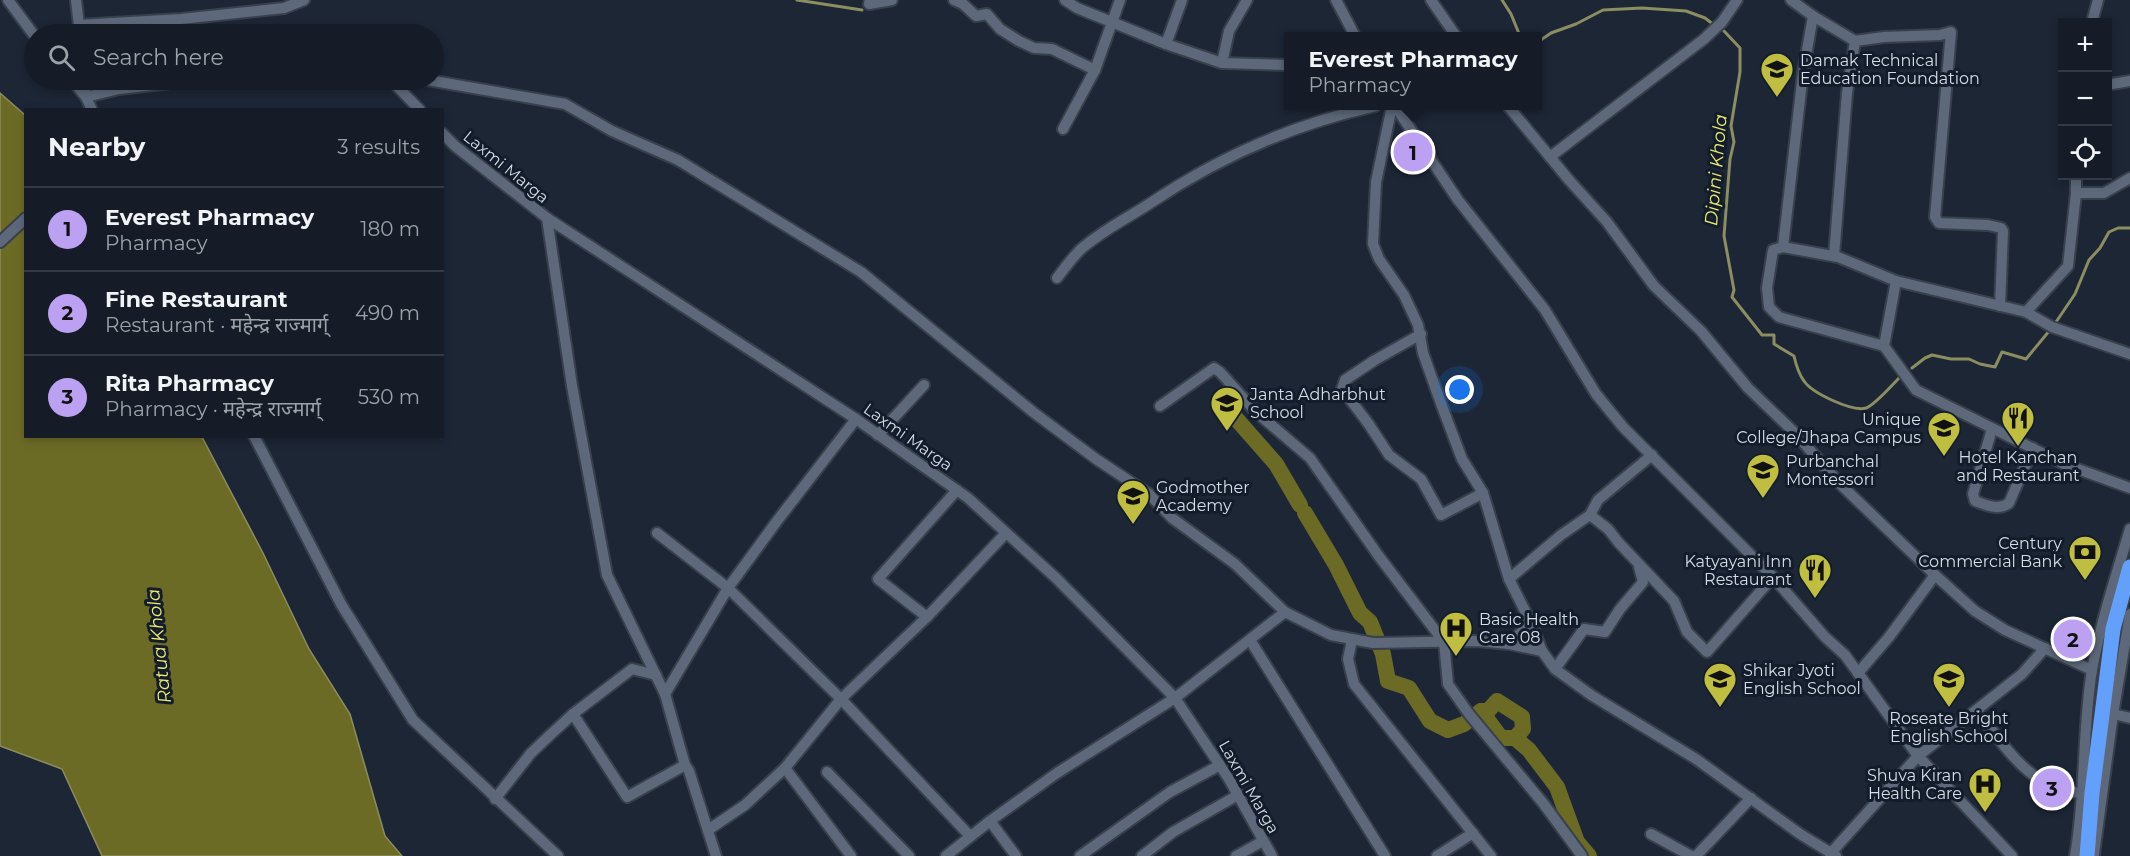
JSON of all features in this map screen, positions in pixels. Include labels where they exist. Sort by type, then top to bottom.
[{"type":"highway","points":[[2086,856],[2087,793],[2123,629],[2130,567]]},
{"type":"street","points":[[8,0],[26,24]]},
{"type":"street","points":[[76,0],[79,24]]},
{"type":"street","points":[[135,24],[284,8],[304,0]]},
{"type":"street","points":[[870,0],[869,4],[892,0]]},
{"type":"street","points":[[954,0],[963,4],[976,16],[987,14],[1000,29],[1019,41],[1034,48],[1052,49],[1095,70]]},
{"type":"street","points":[[1065,0],[1077,8],[1113,23],[1222,63],[1284,65]]},
{"type":"street","points":[[1063,129],[1095,70],[1120,0]]},
{"type":"street","points":[[1166,44],[1182,0]]},
{"type":"street","points":[[1222,63],[1229,32],[1247,0]]},
{"type":"street","points":[[1336,0],[1353,32]]},
{"type":"street","points":[[1431,0],[1453,32]]},
{"type":"street","points":[[1550,157],[1704,39],[1722,22],[1737,0]]},
{"type":"street","points":[[1791,0],[1855,41],[1884,37],[1940,35],[1951,32],[1935,217],[1940,223],[1988,225],[2001,228],[2000,306]]},
{"type":"street","points":[[2093,18],[2098,0]]},
{"type":"street","points":[[1783,248],[1802,83],[1813,15]]},
{"type":"street","points":[[1834,256],[1847,93],[1855,41]]},
{"type":"street","points":[[2112,84],[2130,81]]},
{"type":"street","points":[[444,83],[565,104],[612,131],[678,160],[861,273],[1033,412],[1096,459],[1149,494],[1172,518],[1235,564],[1285,612],[1331,635],[1352,640],[1377,643],[1476,640],[1542,651]]},
{"type":"street","points":[[80,90],[91,108]]},
{"type":"street","points":[[85,90],[86,97]]},
{"type":"street","points":[[86,97],[115,90]]},
{"type":"street","points":[[401,90],[418,108]]},
{"type":"street","points":[[1057,278],[1079,251],[1101,234],[1195,174],[1250,146],[1305,125],[1355,110]]},
{"type":"street","points":[[1393,110],[1376,182],[1372,244],[1378,259],[1404,295],[1421,334],[1423,353],[1458,449],[1483,493],[1509,579],[1542,651],[1555,669],[1591,695],[1696,759],[1833,855],[1918,756],[2022,674],[2045,648]]},
{"type":"street","points":[[1397,110],[1458,200],[1545,310],[1596,394],[1623,427],[1773,577],[1825,637],[1845,655],[1918,756],[2012,856]]},
{"type":"street","points":[[1512,110],[1607,222],[1654,286],[1701,331],[1748,388],[1794,432],[1839,483],[1976,611],[2006,630],[2092,670]]},
{"type":"street","name":"Laxmi Marga","points":[[444,135],[547,218],[856,419],[968,498],[1056,578],[1175,698],[1220,765],[1272,856]]},
{"type":"street","points":[[2076,193],[2103,193],[2130,178]]},
{"type":"street","points":[[2026,312],[2068,266],[2076,180]]},
{"type":"street","points":[[547,218],[566,350],[607,575],[665,694],[685,765],[689,771],[716,856]]},
{"type":"street","points":[[0,242],[24,220]]},
{"type":"street","points":[[2130,354],[2052,327],[2026,312],[1896,281],[1834,256],[1783,248],[1773,250],[1767,288],[1769,307],[1779,316],[1884,346],[1916,390],[2064,464],[2130,488]]},
{"type":"street","points":[[1884,346],[1896,281]]},
{"type":"street","points":[[1421,334],[1375,360],[1346,380],[1342,388],[1389,455],[1420,479],[1441,515],[1483,493]]},
{"type":"street","points":[[1160,406],[1214,368],[1256,412],[1310,458],[1378,555],[1444,642],[1448,684],[1582,856]]},
{"type":"street","points":[[878,435],[924,385]]},
{"type":"street","points":[[665,694],[728,588],[856,419]]},
{"type":"street","points":[[1992,429],[1973,494],[1975,501],[1994,507],[2005,507],[2009,503],[2033,448]]},
{"type":"street","points":[[255,438],[341,604],[413,720],[558,856]]},
{"type":"street","points":[[1509,579],[1561,535],[1590,515],[1598,500],[1652,455]]},
{"type":"street","points":[[927,617],[878,579],[957,490]]},
{"type":"street","points":[[1590,515],[1608,529],[1674,601],[1687,632],[1707,652],[1773,577]]},
{"type":"street","points":[[2075,856],[2087,793],[2085,728],[2092,670],[2106,605],[2130,529]]},
{"type":"street","points":[[657,533],[728,588],[841,699],[970,837]]},
{"type":"street","points":[[708,830],[745,805],[785,768],[841,699],[927,617],[1006,533]]},
{"type":"street","points":[[1555,669],[1584,629],[1605,632],[1620,609],[1643,582],[1638,564]]},
{"type":"street","points":[[1858,673],[1889,637],[1935,575]]},
{"type":"street","points":[[946,856],[1057,773],[1175,698],[1285,612]]},
{"type":"street","points":[[2094,856],[2123,629],[2130,614]]},
{"type":"street","points":[[1509,644],[1531,623]]},
{"type":"street","points":[[1250,640],[1385,856]]},
{"type":"street","points":[[1352,640],[1348,659],[1354,684],[1491,856]]},
{"type":"street","points":[[495,799],[531,753],[573,714],[632,669],[656,675]]},
{"type":"street","points":[[1977,711],[2013,757],[2041,782],[2064,792],[2087,793]]},
{"type":"street","points":[[573,714],[627,797],[685,765]]},
{"type":"street","points":[[2113,714],[2130,718]]},
{"type":"street","points":[[1080,856],[1170,792],[1220,765]]},
{"type":"street","points":[[785,768],[851,856]]},
{"type":"street","points":[[827,772],[909,856]]},
{"type":"street","points":[[1142,856],[1173,832],[1238,795]]},
{"type":"street","points":[[1696,856],[1751,798]]},
{"type":"street","points":[[990,821],[1016,856]]},
{"type":"street","points":[[1437,856],[1473,833]]},
{"type":"street","points":[[1651,834],[1691,856]]},
{"type":"street","points":[[1236,856],[1263,841]]},
{"type":"water","name":"Ratua Khola","points":[[0,93],[24,114],[24,438],[203,438],[263,553],[309,649],[350,714],[385,836],[402,856],[102,856],[62,769],[0,746]]},
{"type":"waterway","points":[[797,0],[862,10]]},
{"type":"waterway","points":[[1502,0],[1518,32]]},
{"type":"waterway","points":[[1542,39],[1603,10],[1642,8],[1686,11],[1705,18],[1714,25]]},
{"type":"waterway","name":"Dipini Khola","points":[[1724,31],[1740,48],[1740,72],[1731,126],[1734,142],[1730,159],[1724,236],[1734,290],[1732,297],[1762,335],[1774,335],[1774,344],[1794,356],[1800,375],[1808,386],[1833,400],[1852,407],[1866,408],[1879,399],[1900,377]]},
{"type":"waterway","name":"Dipini Khola","points":[[2054,325],[2075,294],[2089,260],[2100,248],[2109,232],[2118,228],[2130,228]]},
{"type":"waterway","name":"Dipini Khola","points":[[1912,368],[1932,355],[1951,359],[1969,359],[1995,367],[2002,352],[2026,359],[2050,330]]},
{"type":"waterway","points":[[1232,414],[1276,464],[1300,505]]},
{"type":"waterway","points":[[1305,513],[1336,565],[1360,613],[1370,622],[1383,654],[1388,681],[1409,688],[1430,721],[1448,730],[1464,724],[1481,711],[1501,738],[1515,738],[1529,750],[1557,787],[1577,842],[1589,856]]},
{"type":"waterway","points":[[1481,711],[1488,711],[1497,701],[1522,717],[1523,729],[1515,738]]},
{"type":"place","name":"Damak Technical Education Foundation","points":[[1777,98]]},
{"type":"place","name":"Everest Pharmacy","points":[[1413,152]]},
{"type":"place","name":"Janta Adharbhut School","points":[[1227,432]]},
{"type":"place","name":"Hotel Kanchan and Restaurant","points":[[2018,447]]},
{"type":"place","name":"Unique College/Jhapa Campus","points":[[1944,457]]},
{"type":"place","name":"Purbanchal Montessori","points":[[1763,499]]},
{"type":"place","name":"Godmother Academy","points":[[1133,525]]},
{"type":"place","name":"Century Commercial Bank","points":[[2085,581]]},
{"type":"place","name":"Katyayani Inn Restaurant","points":[[1815,599]]},
{"type":"place","name":"Fine Restaurant","points":[[2073,639]]},
{"type":"place","name":"Basic Health Care 08","points":[[1456,657]]},
{"type":"place","name":"Shikar Jyoti English School","points":[[1720,708]]},
{"type":"place","name":"Roseate Bright English School","points":[[1949,708]]},
{"type":"place","name":"Rita Pharmacy","points":[[2052,788]]},
{"type":"place","name":"Shuva Kiran Health Care","points":[[1985,813]]}]
